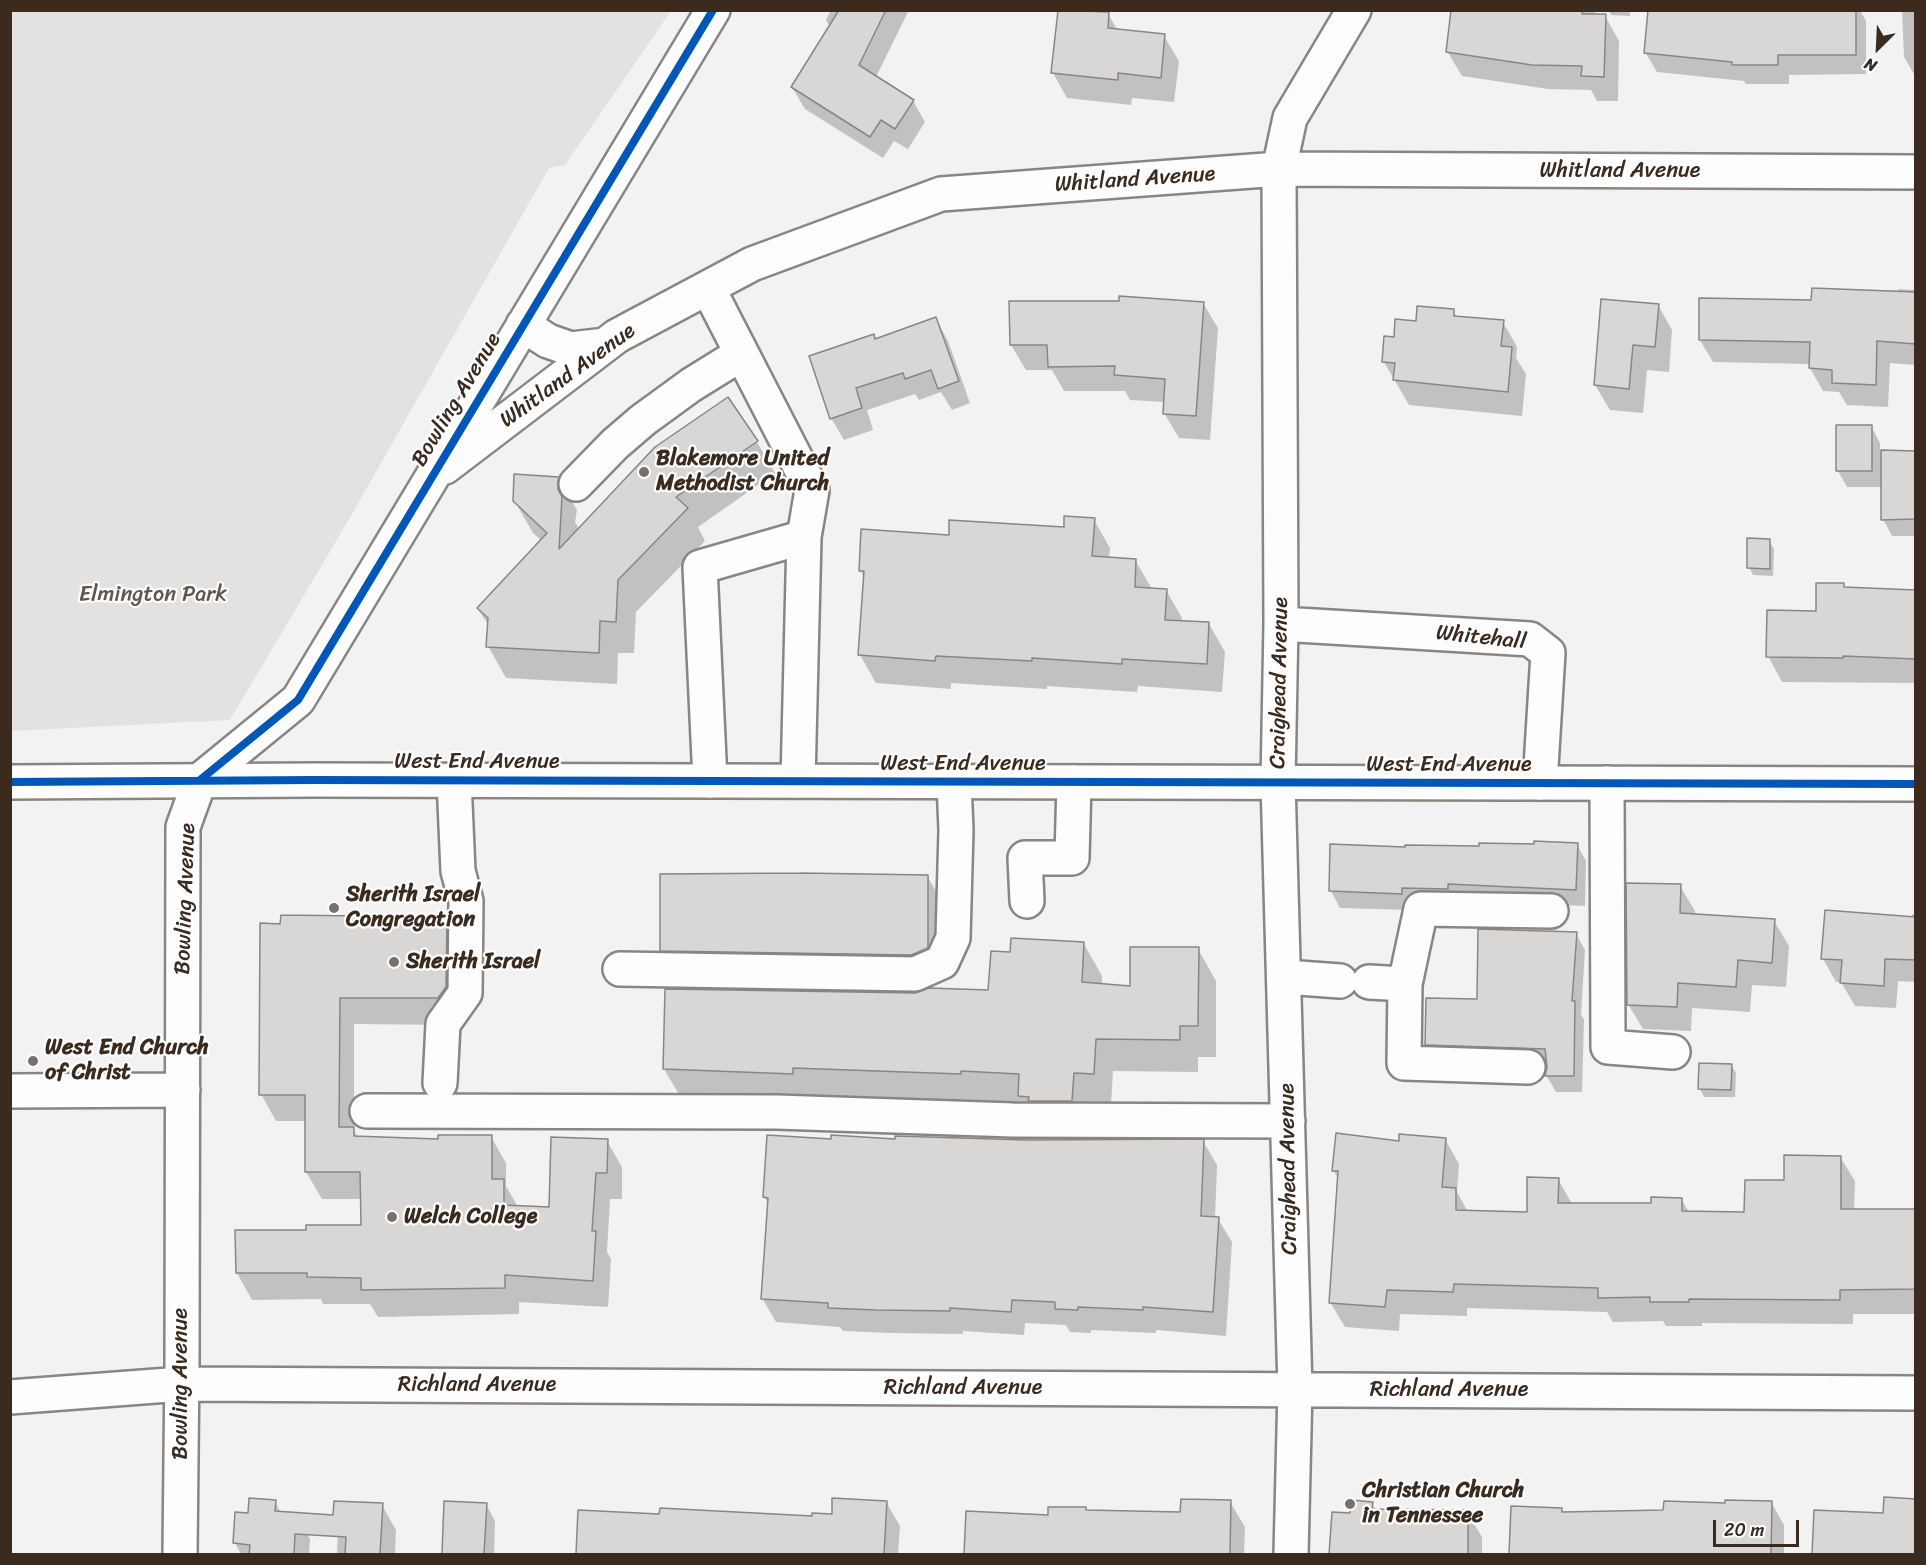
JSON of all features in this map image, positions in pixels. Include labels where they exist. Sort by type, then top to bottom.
[{"type":"street","name":"Bowling Avenue","points":[[180,1554],[183,827],[200,780],[298,700],[712,10]]},
{"type":"street","name":"Craighead Avenue","points":[[1291,1554],[1295,1389],[1278,782],[1281,624],[1278,169],[1290,118],[1354,10]]},
{"type":"street","name":"Whitland Avenue","points":[[432,477],[617,336],[752,264],[941,194],[1278,169],[1916,172]]},
{"type":"street","points":[[708,288],[812,490],[804,537],[798,781]]},
{"type":"street","points":[[523,325],[548,341],[571,349],[605,345]]},
{"type":"street","points":[[576,484],[615,444],[643,420],[691,385],[741,354]]},
{"type":"street","points":[[710,781],[700,567],[804,537]]},
{"type":"street","name":"Whitehall","points":[[1281,624],[1530,639],[1548,653],[1539,783]]},
{"type":"street","points":[[440,1083],[443,1024],[465,993],[466,901],[458,872],[454,780]]},
{"type":"street","name":"West End Avenue","points":[[10,782],[454,780],[1916,784]]},
{"type":"street","points":[[620,969],[915,974],[942,962],[953,938],[956,830],[954,782]]},
{"type":"street","points":[[1027,901],[1025,858],[1072,858],[1074,782]]},
{"type":"street","points":[[1607,783],[1608,1047],[1673,1052]]},
{"type":"street","points":[[1528,1067],[1404,1063],[1406,984],[1421,909],[1551,911]]},
{"type":"street","points":[[1285,977],[1406,984]]},
{"type":"street","points":[[10,1091],[183,1090]]},
{"type":"street","points":[[367,1112],[777,1112],[1013,1120],[1288,1121]]},
{"type":"street","name":"Richland Avenue","points":[[10,1397],[182,1384],[1916,1393]]},
{"type":"green space","name":"Elmington Park","points":[[11,10],[671,11],[565,165],[549,168],[348,521],[230,720],[11,731]]},
{"type":"building","points":[[839,10],[886,10],[859,65],[914,100],[895,129],[881,120],[870,137],[791,87]]},
{"type":"building","points":[[1058,10],[1109,12],[1108,28],[1165,34],[1161,78],[1118,73],[1118,80],[1051,73]]},
{"type":"building","points":[[1451,10],[1582,10],[1582,14],[1606,14],[1604,77],[1581,76],[1582,66],[1532,65],[1446,52]]},
{"type":"building","points":[[1648,10],[1856,10],[1856,55],[1778,55],[1778,65],[1732,65],[1732,62],[1644,53]]},
{"type":"building","points":[[1812,288],[1916,292],[1916,344],[1877,341],[1876,385],[1832,383],[1832,370],[1809,368],[1810,342],[1699,340],[1699,298],[1811,300]]},
{"type":"building","points":[[1119,296],[1204,302],[1196,416],[1163,414],[1165,379],[1114,375],[1115,366],[1048,367],[1047,345],[1010,345],[1009,301],[1119,301]]},
{"type":"building","points":[[1601,299],[1659,304],[1655,347],[1633,345],[1629,389],[1594,385]]},
{"type":"building","points":[[1417,306],[1454,309],[1454,316],[1504,320],[1501,346],[1512,347],[1508,392],[1393,380],[1395,363],[1382,362],[1384,336],[1394,337],[1395,319],[1416,321]]},
{"type":"building","points":[[936,317],[959,381],[938,389],[931,370],[905,379],[903,373],[856,388],[862,408],[830,419],[809,356],[874,334],[875,339]]},
{"type":"building","points":[[728,397],[758,441],[676,497],[688,508],[618,580],[616,622],[600,621],[599,653],[486,647],[488,618],[477,608],[547,533],[513,501],[514,474],[559,477],[558,489],[562,497],[559,549],[655,447]]},
{"type":"building","points":[[1836,425],[1872,425],[1872,471],[1836,471]]},
{"type":"building","points":[[1881,450],[1916,451],[1916,519],[1881,520]]},
{"type":"building","points":[[1064,516],[1095,518],[1092,556],[1136,559],[1135,587],[1167,589],[1165,620],[1209,622],[1207,664],[1122,659],[1122,664],[1032,658],[1032,661],[936,656],[935,661],[858,655],[864,571],[859,571],[861,529],[949,535],[949,520],[1064,527]]},
{"type":"building","points":[[1747,538],[1770,539],[1770,569],[1747,568]]},
{"type":"building","points":[[1816,583],[1844,583],[1844,587],[1916,590],[1916,659],[1843,656],[1843,658],[1766,657],[1767,610],[1816,611]]},
{"type":"building","points":[[1534,841],[1578,843],[1576,890],[1448,884],[1448,889],[1402,888],[1402,894],[1329,891],[1330,844],[1405,847],[1405,845],[1479,846],[1479,843],[1534,844]]},
{"type":"building","points":[[660,874],[928,875],[928,948],[911,955],[660,951]]},
{"type":"building","points":[[1626,883],[1681,884],[1680,913],[1775,919],[1772,963],[1738,960],[1736,987],[1678,983],[1677,1007],[1627,1005]]},
{"type":"building","points":[[1825,910],[1916,917],[1916,960],[1885,959],[1884,986],[1840,983],[1842,960],[1821,959]]},
{"type":"building","points":[[281,915],[447,917],[446,987],[438,998],[340,998],[339,1127],[354,1127],[354,1136],[438,1139],[438,1135],[492,1135],[492,1179],[504,1179],[504,1205],[549,1207],[551,1137],[608,1139],[607,1173],[596,1173],[592,1231],[596,1231],[593,1281],[505,1275],[505,1288],[361,1290],[361,1278],[307,1277],[307,1273],[236,1273],[235,1230],[306,1230],[306,1225],[361,1225],[360,1172],[305,1172],[305,1095],[259,1095],[260,923],[280,924]]},
{"type":"building","points":[[1478,929],[1577,932],[1572,1001],[1575,1001],[1574,1076],[1545,1076],[1547,1067],[1545,1049],[1425,1045],[1426,998],[1477,999]]},
{"type":"building","points":[[1011,938],[1084,942],[1082,982],[1130,986],[1130,947],[1199,947],[1198,1026],[1180,1026],[1180,1040],[1096,1039],[1094,1074],[1074,1073],[1072,1101],[1028,1101],[1029,1097],[1018,1096],[1019,1074],[793,1068],[793,1074],[663,1069],[665,989],[915,993],[929,988],[988,990],[991,951],[1010,952]]},
{"type":"building","points":[[1699,1063],[1732,1064],[1731,1090],[1698,1089]]},
{"type":"building","points":[[1336,1133],[1399,1141],[1399,1134],[1446,1138],[1442,1187],[1456,1188],[1456,1210],[1527,1212],[1527,1177],[1559,1178],[1558,1203],[1651,1203],[1651,1197],[1682,1198],[1682,1211],[1744,1212],[1745,1180],[1784,1180],[1784,1155],[1841,1156],[1841,1209],[1916,1209],[1916,1289],[1840,1290],[1840,1300],[1689,1299],[1689,1302],[1650,1302],[1650,1297],[1598,1298],[1598,1288],[1454,1284],[1453,1292],[1387,1290],[1385,1307],[1329,1303],[1338,1171],[1332,1171]]},
{"type":"building","points":[[767,1135],[831,1139],[831,1135],[895,1139],[895,1136],[1026,1140],[1204,1139],[1201,1216],[1219,1217],[1213,1312],[1143,1307],[1143,1310],[1078,1307],[1078,1310],[1055,1309],[1055,1302],[1012,1300],[1011,1312],[950,1308],[950,1311],[876,1310],[828,1308],[828,1303],[761,1299],[768,1198],[763,1197]]},
{"type":"building","points":[[1884,1497],[1916,1499],[1916,1554],[1812,1554],[1814,1510],[1883,1513]]},
{"type":"building","points":[[249,1498],[276,1500],[275,1511],[333,1515],[334,1501],[383,1503],[380,1554],[345,1554],[346,1537],[295,1534],[294,1554],[249,1554],[250,1545],[233,1543],[235,1512],[248,1513]]},
{"type":"building","points":[[832,1498],[887,1501],[884,1554],[576,1554],[578,1510],[659,1514],[660,1508],[812,1516],[812,1513],[832,1514]]},
{"type":"building","points":[[1181,1499],[1231,1500],[1230,1554],[964,1554],[966,1511],[1048,1515],[1048,1507],[1086,1507],[1086,1510],[1180,1512]]},
{"type":"building","points":[[1351,1500],[1373,1502],[1372,1509],[1468,1510],[1468,1554],[1329,1554],[1332,1512],[1350,1513]]},
{"type":"building","points":[[1725,1500],[1772,1501],[1771,1554],[1509,1554],[1511,1506],[1562,1508],[1562,1512],[1663,1510],[1664,1501],[1725,1503]]},
{"type":"building","points":[[444,1501],[487,1503],[484,1554],[442,1554]]},
{"type":"cycle path","points":[[200,780],[298,700],[713,10]]},
{"type":"cycle path","points":[[10,782],[313,780],[1916,784]]},
{"type":"place","name":"Blakemore United Methodist Church","points":[[644,472]]},
{"type":"place","name":"Sherith Israel Congregation","points":[[334,908]]},
{"type":"place","name":"Sherith Israel","points":[[394,962]]},
{"type":"place","name":"West End Church of Christ","points":[[33,1061]]},
{"type":"place","name":"Welch College","points":[[392,1217]]},
{"type":"place","name":"Christian Church in Tennessee","points":[[1350,1504]]}]
